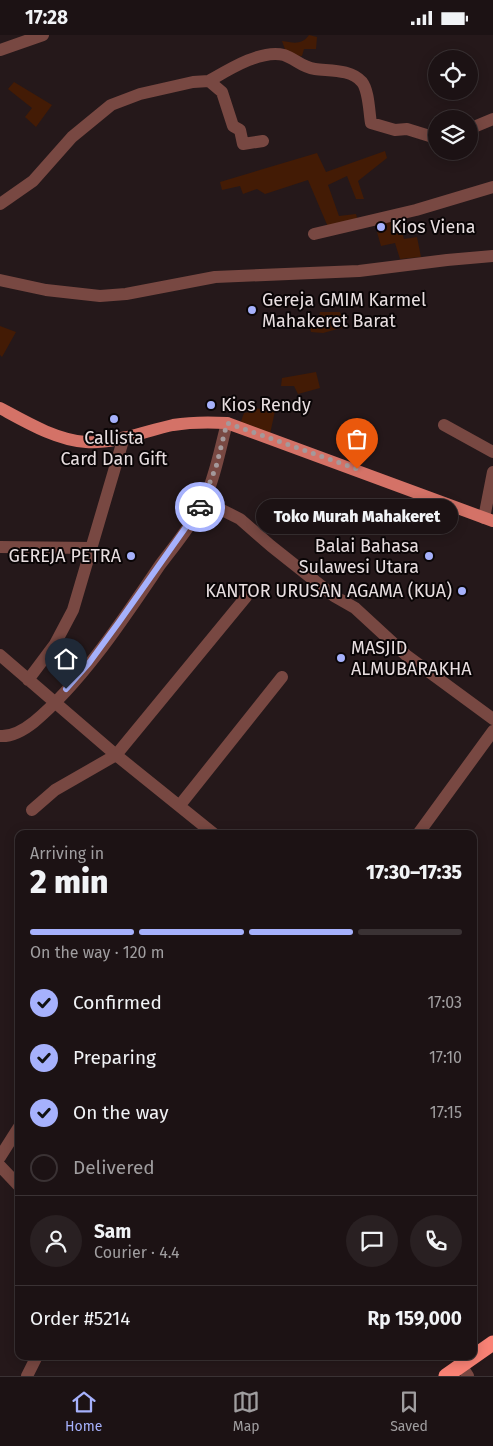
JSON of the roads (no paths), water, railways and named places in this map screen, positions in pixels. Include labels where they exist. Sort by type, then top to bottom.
[{"type":"highway","points":[[477,1359],[493,1343]]},
{"type":"highway","points":[[446,1376],[465,1371],[476,1360]]},
{"type":"main road","points":[[0,408],[39,428],[68,439],[86,442],[124,437],[191,423],[227,423],[489,519]]},
{"type":"street","points":[[0,50],[43,35]]},
{"type":"street","points":[[0,204],[33,181],[72,137],[111,105],[140,94],[193,82],[209,81],[247,59],[278,54],[286,56],[303,67],[340,71],[363,83],[371,123],[395,130],[407,129],[428,135]]},
{"type":"street","points":[[209,81],[222,92],[233,127],[238,128],[243,144],[263,141]]},
{"type":"street","points":[[478,125],[493,119]]},
{"type":"street","points":[[314,234],[416,210],[493,187]]},
{"type":"street","points":[[0,281],[46,290],[100,296],[126,294],[215,277],[359,271],[447,259],[493,256]]},
{"type":"street","points":[[0,736],[10,736],[19,732],[54,702],[89,663],[188,528],[204,501],[216,467],[227,423]]},
{"type":"street","points":[[444,425],[493,452]]},
{"type":"street","points":[[28,680],[55,644],[73,610],[124,437]]},
{"type":"street","points":[[489,519],[493,472]]},
{"type":"street","points":[[204,501],[240,519],[334,596],[355,608],[406,655],[493,719]]},
{"type":"street","points":[[0,547],[92,547]]},
{"type":"street","points":[[32,810],[55,790],[116,755],[246,597]]},
{"type":"street","points":[[0,655],[116,755],[209,830]]},
{"type":"street","points":[[180,805],[282,677]]},
{"type":"street","points":[[421,830],[493,731]]},
{"type":"street","points":[[0,1157],[15,1133]]},
{"type":"street","points":[[2,1173],[15,1183]]},
{"type":"street","points":[[27,1376],[35,1360]]},
{"type":"place","name":"Kios Viena","points":[[381,227]]},
{"type":"place","name":"Gereja GMIM Karmel Mahakeret Barat","points":[[252,310]]},
{"type":"place","name":"Kios Rendy","points":[[211,405]]},
{"type":"place","name":"Callista Card Dan Gift","points":[[114,419]]},
{"type":"place","name":"Toko Murah Mahakeret","points":[[357,469]]},
{"type":"place","name":"GEREJA PETRA","points":[[131,556]]},
{"type":"place","name":"Balai Bahasa Sulawesi Utara","points":[[429,556]]},
{"type":"place","name":"KANTOR URUSAN AGAMA (KUA)","points":[[462,591]]},
{"type":"place","name":"MASJID ALMUBARAKHA","points":[[341,658]]}]
